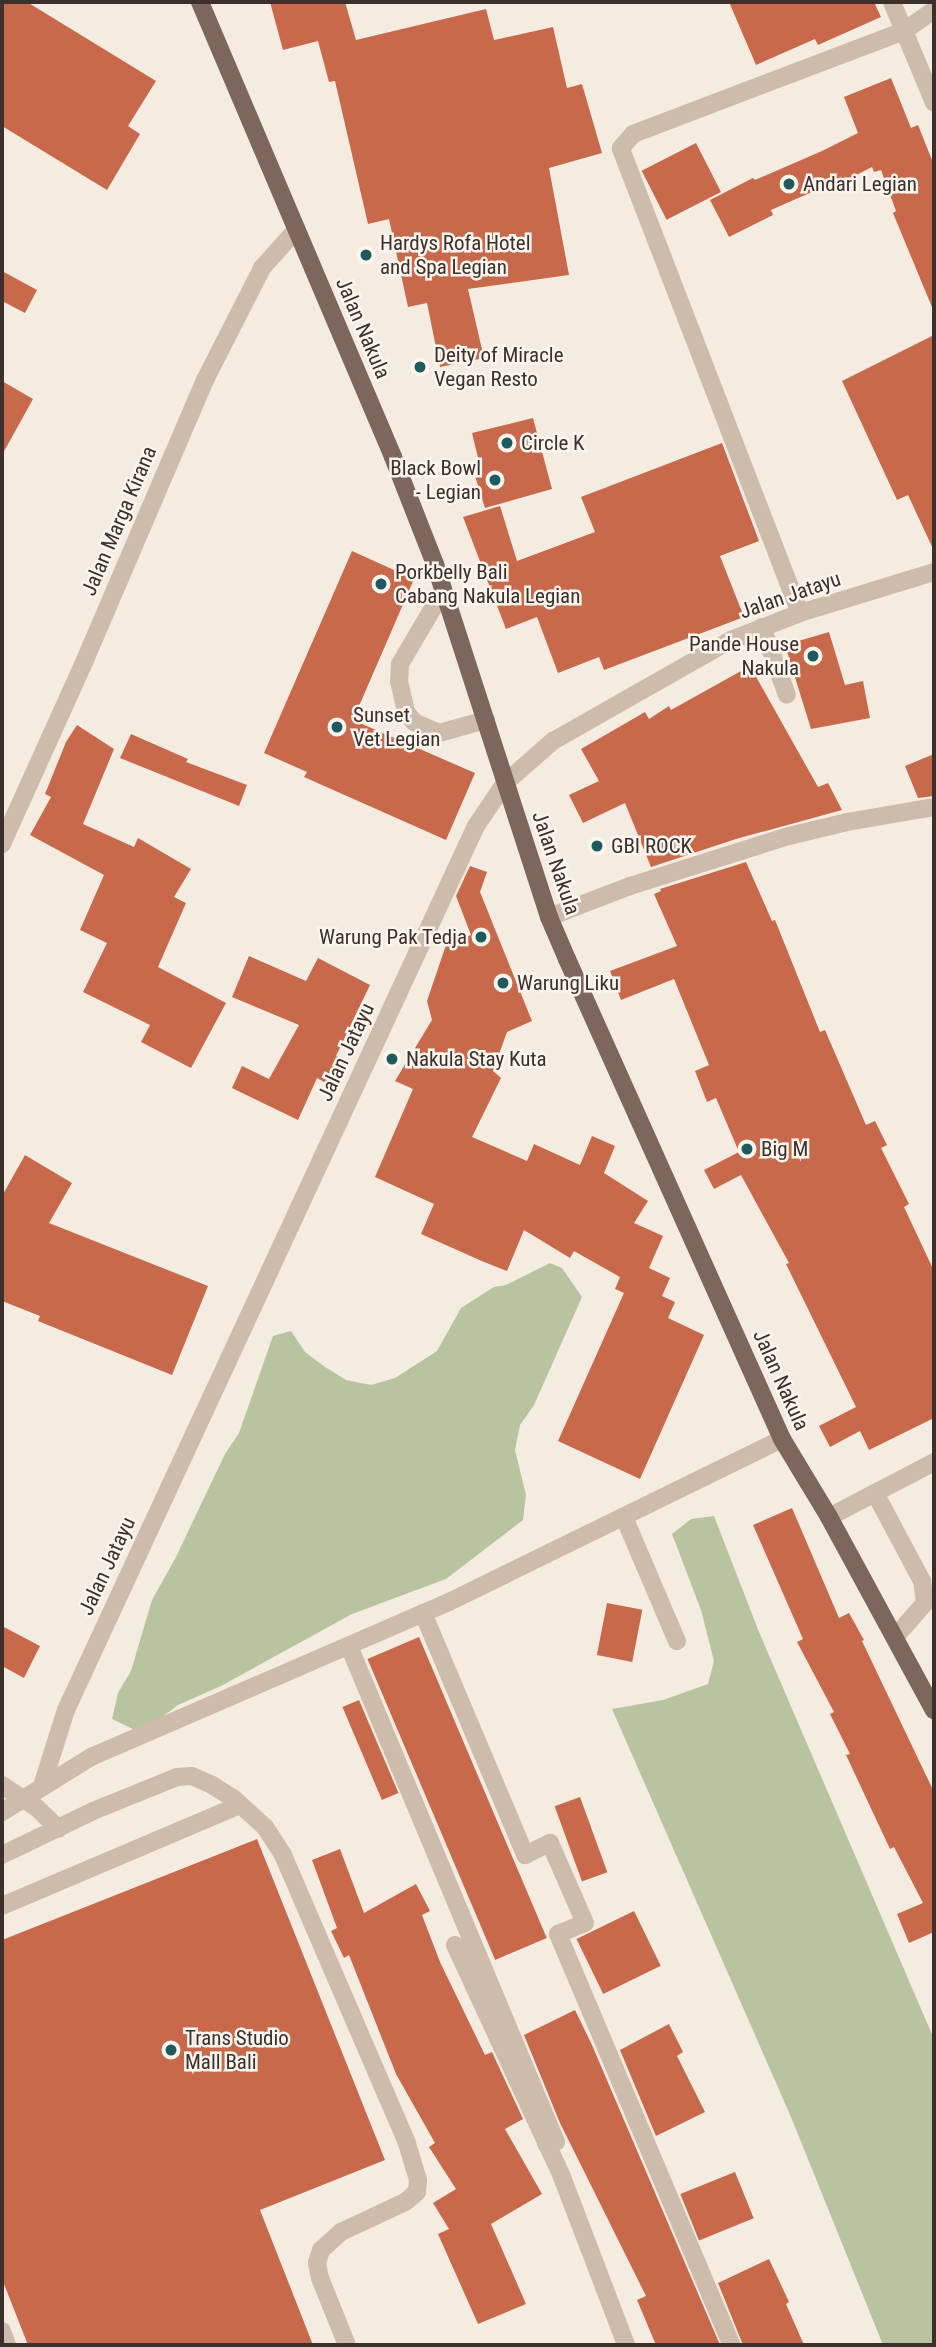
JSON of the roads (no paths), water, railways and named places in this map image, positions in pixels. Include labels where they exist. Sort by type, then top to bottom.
[{"type":"main road","name":"Jalan Nakula","points":[[200,2],[393,457],[443,591],[549,917],[782,1439],[829,1517],[934,1710]]},
{"type":"street","points":[[892,2],[934,103]]},
{"type":"street","points":[[800,613],[621,148],[633,134],[905,31],[934,10]]},
{"type":"street","name":"Jalan Marga Kirana","points":[[2,844],[85,660],[205,380],[262,268],[298,229]]},
{"type":"street","name":"Jalan Jatayu","points":[[42,1786],[66,1710],[476,826],[505,783],[553,741],[691,660],[762,627],[800,613],[934,572]]},
{"type":"street","points":[[443,591],[400,664],[398,681],[404,704],[414,722],[439,733],[486,720]]},
{"type":"street","points":[[762,627],[786,695]]},
{"type":"street","points":[[549,917],[630,886],[789,836],[847,822],[934,807]]},
{"type":"street","points":[[2,1812],[91,1756],[423,1613],[782,1439]]},
{"type":"street","points":[[829,1517],[934,1462]]},
{"type":"street","points":[[875,1493],[922,1581],[925,1603],[895,1637]]},
{"type":"street","points":[[624,1517],[677,1641]]},
{"type":"street","points":[[423,1613],[525,1855],[550,1843],[584,1923],[558,1934],[732,2345]]},
{"type":"street","points":[[349,1646],[556,2141],[546,2144]]},
{"type":"street","points":[[2,1855],[93,1811],[177,1777],[192,1776],[212,1785],[265,1827],[283,1855],[406,2140],[418,2180],[417,2192],[405,2202],[341,2232],[321,2250],[317,2263],[320,2278],[347,2345]]},
{"type":"street","points":[[2,1784],[25,1799],[59,1829]]},
{"type":"street","points":[[2,1906],[240,1805]]},
{"type":"street","points":[[455,1945],[562,2177],[626,2345]]},
{"type":"street","points":[[2,2331],[7,2345]]},
{"type":"place","name":"Andari Legian","points":[[789,184]]},
{"type":"place","name":"Hardys Rofa Hotel and Spa Legian","points":[[366,255]]},
{"type":"place","name":"Deity of Miracle Vegan Resto","points":[[420,367]]},
{"type":"place","name":"Circle K","points":[[507,443]]},
{"type":"place","name":"Black Bowl - Legian","points":[[495,480]]},
{"type":"place","name":"Porkbelly Bali Cabang Nakula Legian","points":[[381,584]]},
{"type":"place","name":"Pande House Nakula","points":[[813,656]]},
{"type":"place","name":"Sunset Vet Legian","points":[[337,727]]},
{"type":"place","name":"GBI ROCK","points":[[597,846]]},
{"type":"place","name":"Warung Pak Tedja","points":[[481,937]]},
{"type":"place","name":"Warung Liku","points":[[503,983]]},
{"type":"place","name":"Nakula Stay Kuta","points":[[392,1059]]},
{"type":"place","name":"Big M","points":[[747,1149]]},
{"type":"place","name":"Trans Studio Mall Bali","points":[[171,2050]]}]
